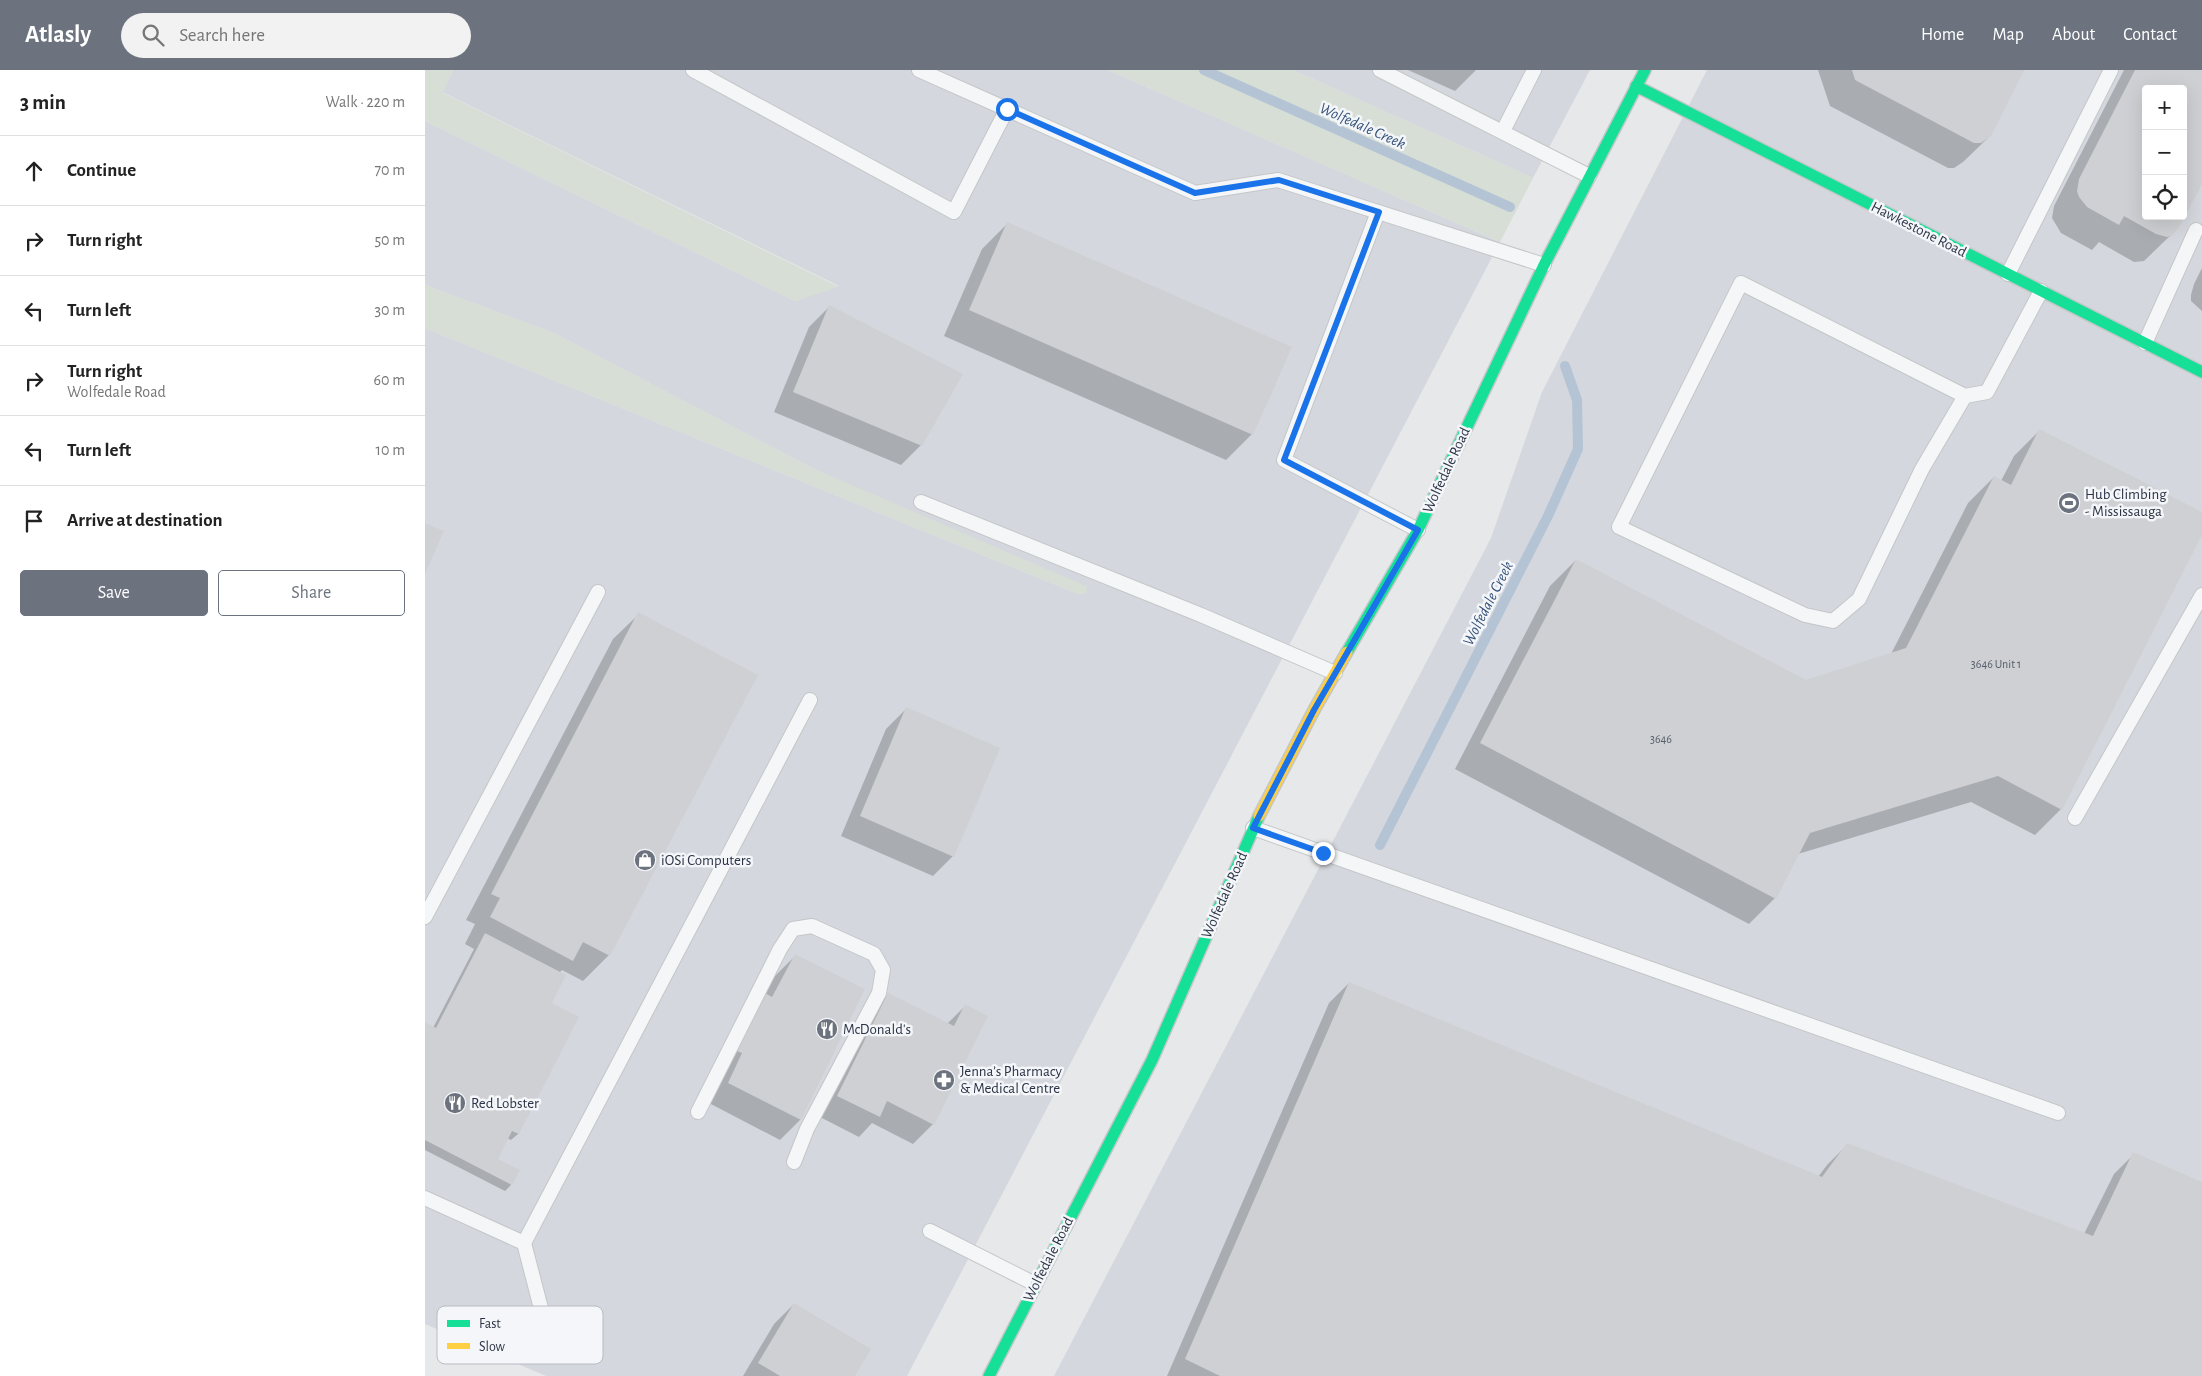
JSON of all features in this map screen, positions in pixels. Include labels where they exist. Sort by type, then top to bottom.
[{"type":"street","name":"Wolfedale Road","points":[[989,1376],[1151,1060],[1253,828],[1335,673],[1418,530],[1544,265],[1645,70]]},
{"type":"street","name":"Hawkestone Road","points":[[1636,86],[2202,372]]},
{"type":"lane","points":[[693,70],[954,212],[1007,109]]},
{"type":"lane","points":[[919,70],[1195,193],[1279,180],[1544,265]]},
{"type":"lane","points":[[1380,70],[1589,176]]},
{"type":"lane","points":[[1503,131],[1534,70]]},
{"type":"lane","points":[[2008,274],[2111,70]]},
{"type":"lane","points":[[1379,212],[1284,460],[1418,530]]},
{"type":"lane","points":[[2145,343],[2196,230]]},
{"type":"lane","points":[[1965,396],[1921,469],[1859,598],[1833,621],[1805,615],[1619,527],[1741,284],[1965,396],[1987,392],[2041,291]]},
{"type":"lane","points":[[921,502],[1192,612],[1335,673]]},
{"type":"lane","points":[[425,917],[598,592]]},
{"type":"lane","points":[[2075,818],[2202,595]]},
{"type":"lane","points":[[540,1306],[524,1243],[810,700]]},
{"type":"lane","points":[[1253,828],[2058,1113]]},
{"type":"lane","points":[[698,1112],[780,950],[793,929],[813,926],[874,954],[883,970],[879,993],[807,1129],[794,1162]]},
{"type":"lane","points":[[425,1198],[524,1243]]},
{"type":"lane","points":[[930,1232],[1035,1284]]},
{"type":"shaded area","points":[[425,70],[453,70],[443,93],[839,287],[795,301],[425,121]]},
{"type":"shaded area","points":[[453,70],[1108,70],[1500,242],[907,1376],[546,1376],[518,1364],[603,1364],[603,1306],[437,1306],[437,1329],[425,1324],[425,328],[1078,594],[1087,593],[810,467],[556,334],[425,285],[425,121],[795,301],[839,286],[442,92]]},
{"type":"shaded area","points":[[1108,70],[1293,70],[1533,178],[1500,242]]},
{"type":"shaded area","points":[[1293,70],[1590,70],[1533,178]]},
{"type":"shaded area","points":[[1707,70],[2202,70],[2202,1376],[1054,1376],[1491,538],[1542,392]]},
{"type":"shaded area","points":[[425,285],[556,334],[810,467],[1086,586],[1087,593],[1078,594],[425,328]]},
{"type":"building","points":[[1852,70],[2024,70],[1991,136],[1981,143],[1974,143],[1855,80]]},
{"type":"building","points":[[2135,70],[2202,70],[2202,184],[2187,212],[2187,85],[2142,85],[2142,220],[2183,220],[2172,235],[2167,237],[2156,234],[2124,216],[2119,225],[2087,207],[2077,191],[2079,179]]},
{"type":"building","points":[[1007,222],[1292,347],[1253,435],[969,310]]},
{"type":"building","points":[[829,305],[963,374],[922,446],[793,392]]},
{"type":"building","points":[[2039,429],[2202,512],[2202,535],[2062,810],[1998,776],[1810,833],[1776,899],[1480,743],[1576,559],[1806,680],[1906,648],[1994,476],[2011,485]]},
{"type":"building","points":[[425,523],[444,531],[425,574]]},
{"type":"building","points":[[638,612],[758,675],[610,956],[583,942],[573,961],[490,917],[500,898],[491,894]]},
{"type":"building","points":[[906,707],[1000,748],[954,857],[860,816]]},
{"type":"building","points":[[485,933],[566,975],[552,1003],[579,1017],[519,1134],[512,1131],[498,1159],[520,1170],[512,1185],[425,1140],[425,1022],[436,1028]]},
{"type":"building","points":[[795,954],[865,989],[801,1120],[728,1083],[742,1053],[732,1049],[761,991],[772,997]]},
{"type":"building","points":[[1349,982],[1822,1177],[1847,1143],[2093,1236],[2133,1152],[2202,1182],[2202,1376],[1220,1376],[1185,1359]]},
{"type":"building","points":[[888,993],[954,1026],[965,1004],[988,1016],[934,1125],[887,1101],[880,1117],[837,1096]]},
{"type":"building","points":[[794,1303],[871,1349],[855,1376],[780,1376],[758,1363]]},
{"type":"waterway","name":"Wolfedale Creek","points":[[1204,70],[1510,207]]},
{"type":"waterway","name":"Wolfedale Creek","points":[[1380,845],[1548,516],[1578,449],[1577,400],[1565,366]]},
{"type":"traffic: fast","points":[[1347,652],[1418,530],[1544,265],[1645,70]]},
{"type":"traffic: fast","points":[[1636,86],[2202,372]]},
{"type":"traffic: fast","points":[[989,1376],[1152,1060],[1259,816]]},
{"type":"traffic: slow","points":[[1259,816],[1314,710],[1347,652]]},
{"type":"place","name":"Hub Climbing - Mississauga","points":[[2069,503]]},
{"type":"place","name":"iOSi Computers","points":[[645,860]]},
{"type":"place","name":"McDonald's","points":[[827,1029]]},
{"type":"place","name":"Jenna’s Pharmacy & Medical Centre","points":[[944,1080]]},
{"type":"place","name":"Red Lobster","points":[[455,1103]]},
{"type":"route","points":[[1007,109],[1195,193],[1279,180],[1379,212],[1284,460],[1418,530],[1314,710],[1253,828],[1323,853]]}]
